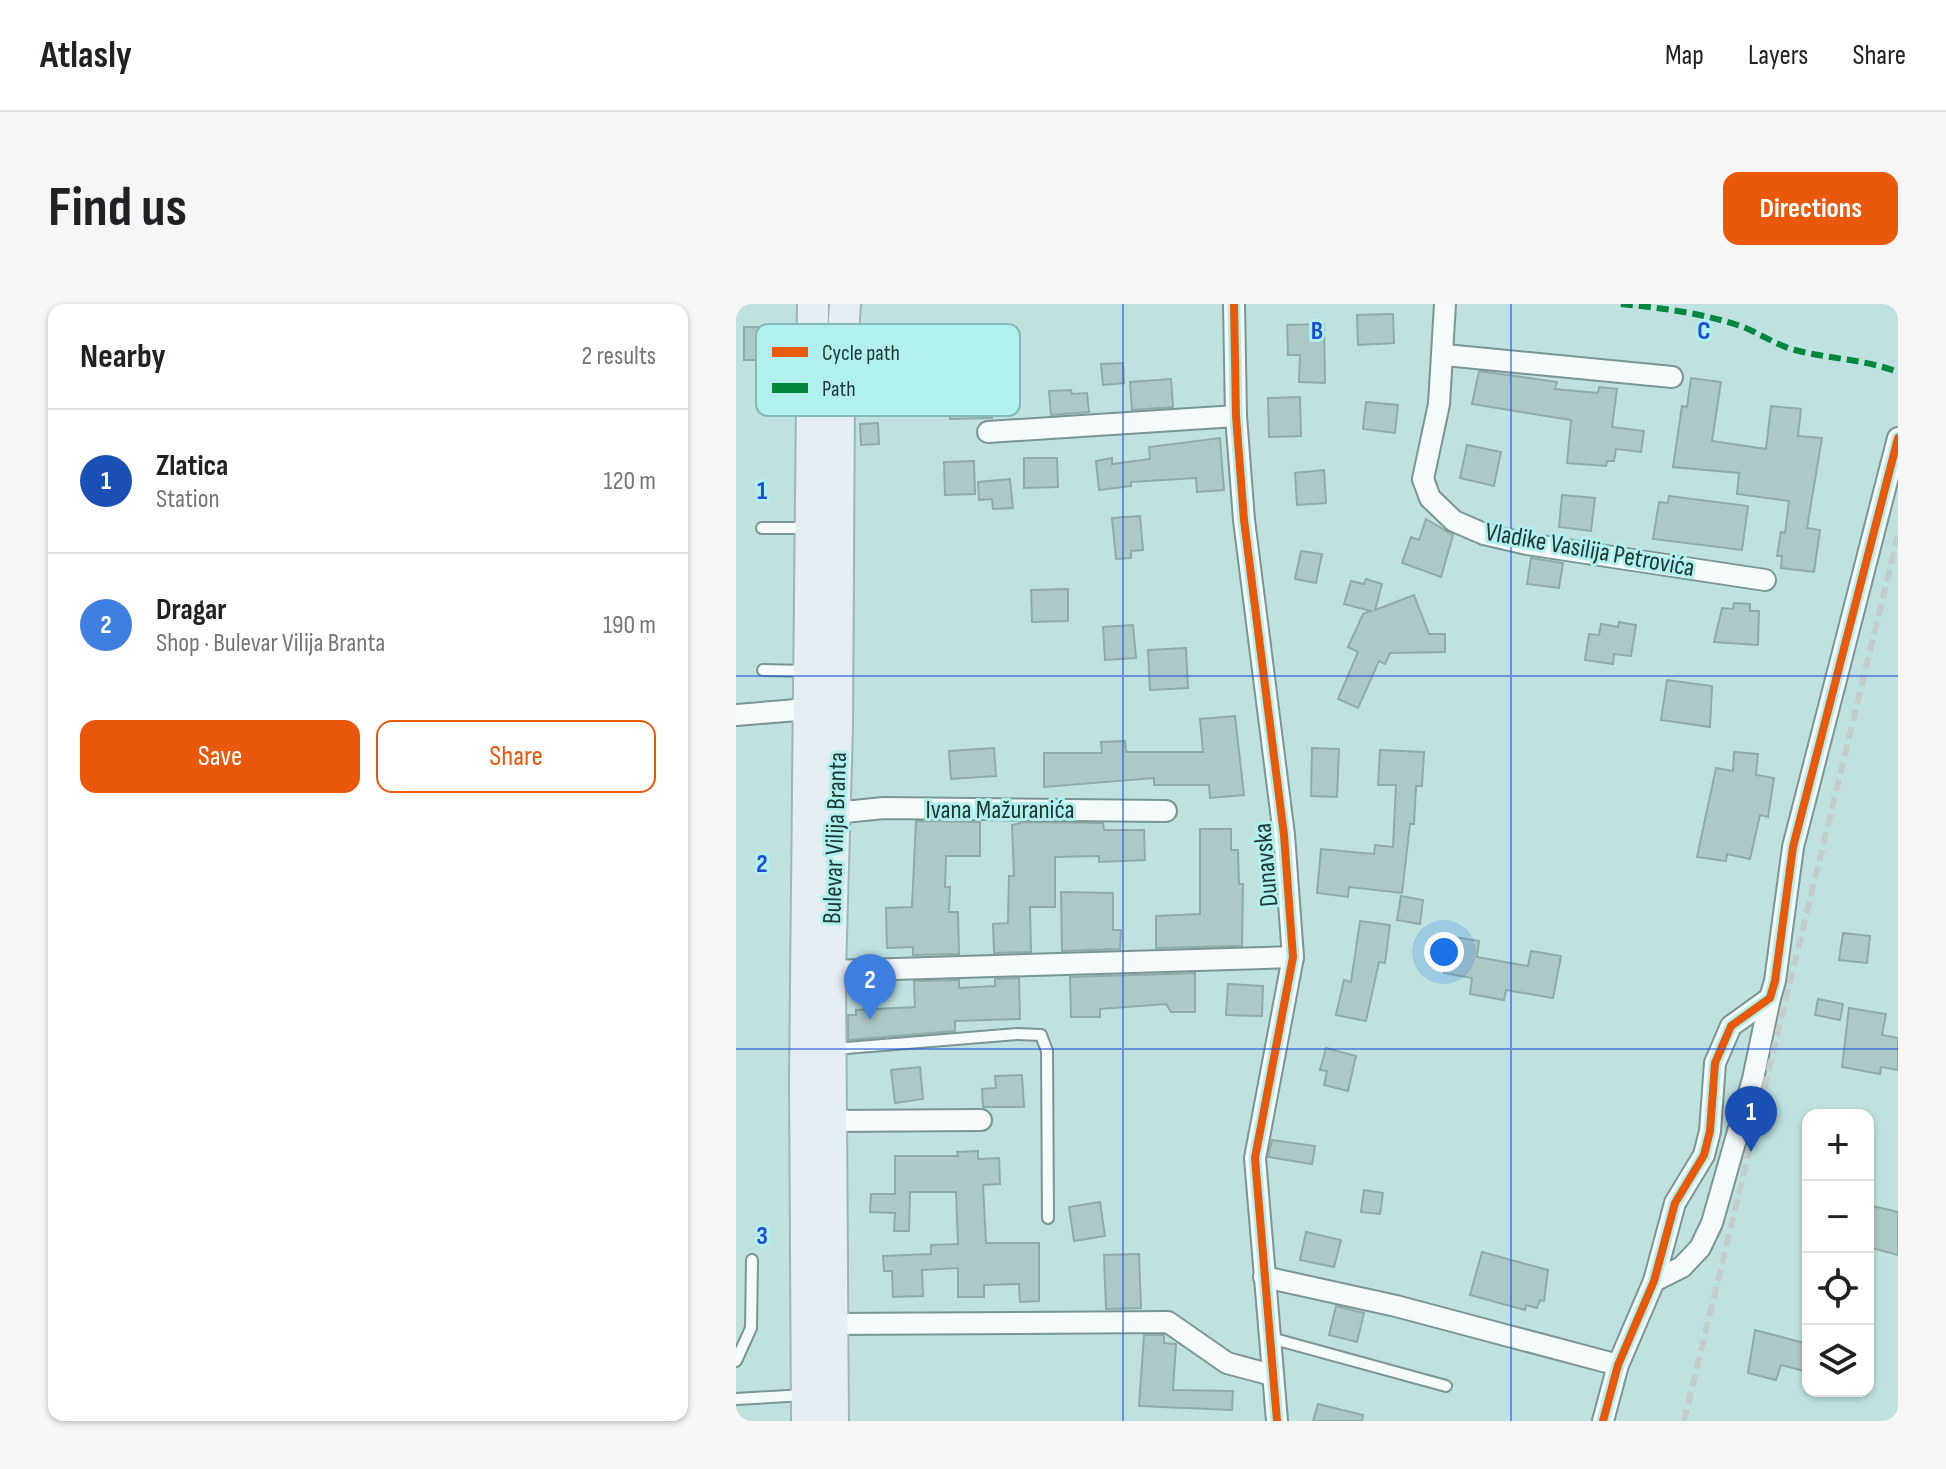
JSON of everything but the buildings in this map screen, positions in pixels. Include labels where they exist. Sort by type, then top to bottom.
[{"type":"main road","name":"Bulevar Vilija Branta","points":[[813,304],[813,324]]},
{"type":"main road","name":"Bulevar Vilija Branta","points":[[844,324],[845,304]]},
{"type":"main road","name":"Bulevar Vilija Branta","points":[[807,1408],[805,1080],[812,416]]},
{"type":"main road","name":"Bulevar Vilija Branta","points":[[833,1421],[830,971],[839,416]]},
{"type":"street","name":"Dunavska","points":[[1234,304],[1236,416],[1264,698],[1284,835],[1293,957],[1255,1158],[1277,1421]]},
{"type":"street","name":"Vladike Vasilija Petrovića","points":[[1445,304],[1445,355],[1439,404],[1423,479],[1430,498],[1454,521],[1484,534],[1527,544],[1765,580]]},
{"type":"street","points":[[1445,355],[1672,377]]},
{"type":"street","points":[[988,432],[1236,416]]},
{"type":"street","points":[[1654,1281],[1682,1267],[1700,1248],[1712,1223],[1753,1079],[1770,998],[1793,847],[1898,438]]},
{"type":"street","points":[[736,715],[809,709]]},
{"type":"street","name":"Ivana Mažuranića","points":[[834,813],[884,808],[1166,811]]},
{"type":"street","points":[[830,971],[1293,957]]},
{"type":"street","points":[[1603,1421],[1618,1365],[1654,1281],[1675,1203],[1704,1155],[1710,1131],[1715,1063],[1731,1026],[1770,998]]},
{"type":"street","points":[[833,1121],[981,1120]]},
{"type":"street","points":[[1264,1277],[1396,1306],[1618,1365]]},
{"type":"street","points":[[834,1324],[1168,1322],[1227,1363],[1272,1375]]},
{"type":"lane","points":[[762,528],[810,528]]},
{"type":"lane","points":[[763,670],[809,671]]},
{"type":"lane","points":[[832,1049],[1025,1033],[1041,1035],[1047,1051],[1048,1218]]},
{"type":"lane","points":[[736,1361],[751,1328],[752,1260]]},
{"type":"lane","points":[[1269,1337],[1446,1386]]},
{"type":"lane","points":[[736,1399],[807,1408]]},
{"type":"railway","points":[[1684,1421],[1898,535]]},
{"type":"marked path","points":[[1621,304],[1713,318],[1743,327],[1795,350],[1898,372]]},
{"type":"cycle path","points":[[1234,304],[1236,416],[1244,520],[1284,835],[1293,957],[1255,1158],[1277,1421]]},
{"type":"cycle path","points":[[1603,1421],[1618,1365],[1654,1281],[1675,1203],[1704,1155],[1710,1131],[1715,1063],[1731,1026],[1770,998],[1793,847],[1898,438]]},
{"type":"place","name":"Dragar","points":[[870,1020]]},
{"type":"place","name":"Zlatica","points":[[1751,1152]]}]
